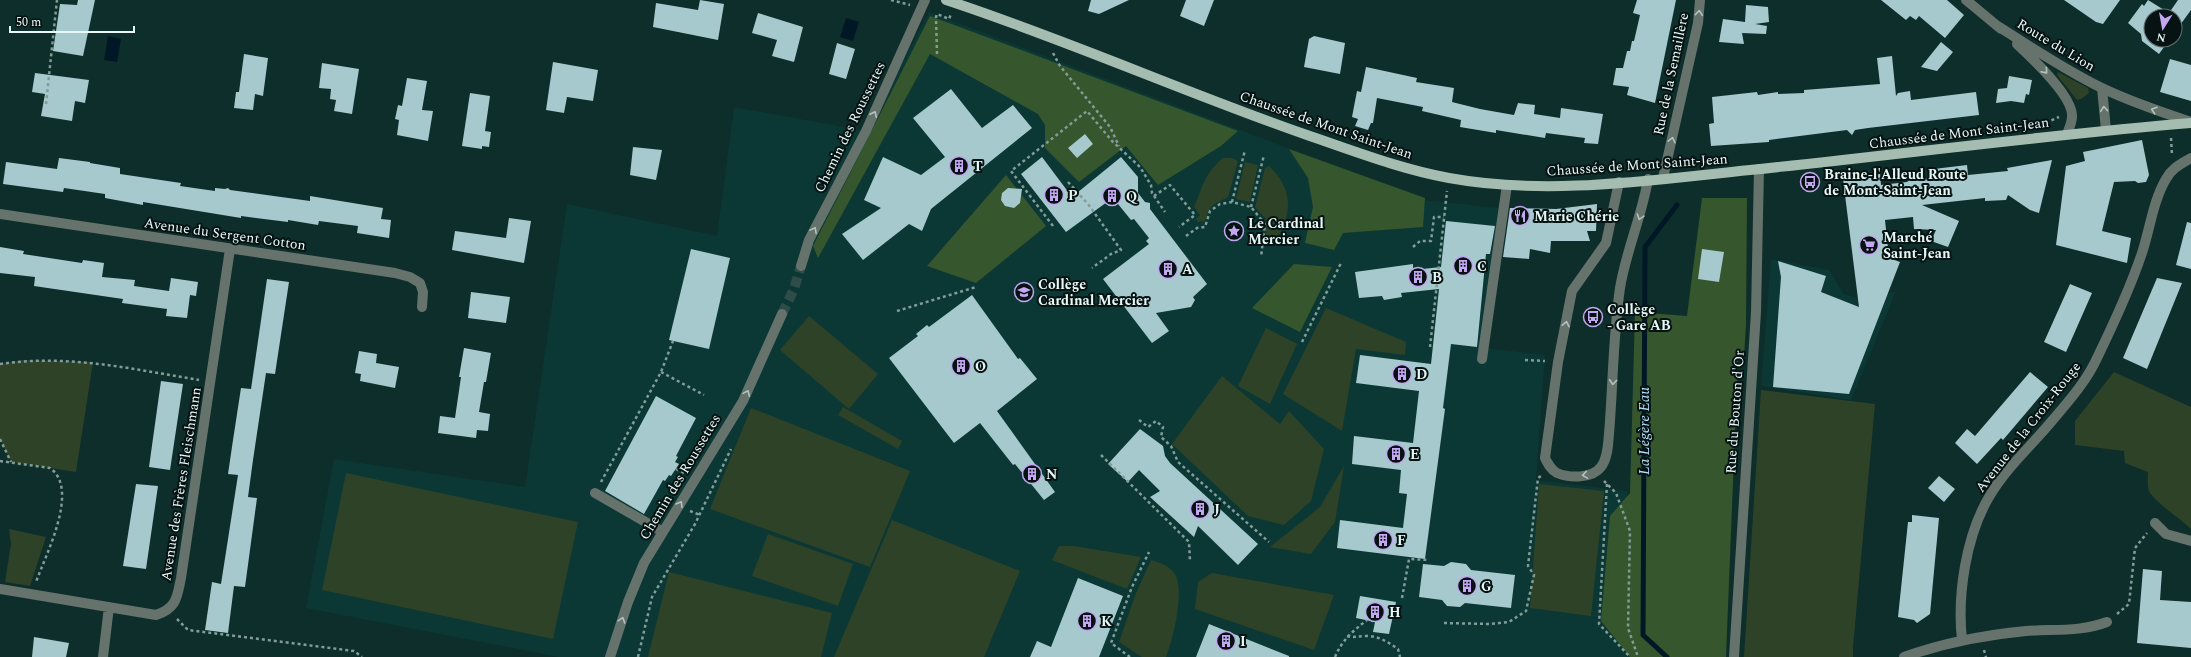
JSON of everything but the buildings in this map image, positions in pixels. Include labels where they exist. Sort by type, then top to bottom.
[{"type":"main road","name":"Chaussée de Mont Saint-Jean","points":[[946,0],[1045,36],[1267,121],[1394,166],[1448,178],[1507,185],[1570,186],[1619,182],[1759,169],[2067,134],[2191,123]]},
{"type":"street","name":"Rue de la Semaillère","points":[[1663,178],[1698,23],[1700,0]]},
{"type":"street","name":"Route du Lion","points":[[1966,0],[2040,65],[2071,106],[2073,116],[2067,134]]},
{"type":"street","name":"Chemin des Roussettes","points":[[801,266],[809,240],[866,131],[924,4]]},
{"type":"street","name":"Route du Lion","points":[[1996,25],[2062,67],[2102,88],[2144,107],[2191,123]]},
{"type":"street","name":"Route du Lion","points":[[2102,88],[2106,130]]},
{"type":"street","name":"Avenue de la Croix-Rouge","points":[[1962,640],[1960,620],[1962,589],[1970,544],[1979,518],[1989,496],[2002,478],[2068,401],[2090,371],[2134,277],[2158,197],[2166,177],[2173,170],[2191,158]]},
{"type":"street","name":"Rue du Bouton d'Or","points":[[1734,657],[1756,312],[1759,169]]},
{"type":"street","points":[[1619,182],[1606,243],[1572,291],[1558,362],[1546,458],[1550,467],[1556,472],[1567,475],[1582,476],[1595,473],[1601,467],[1606,457],[1610,434],[1620,289],[1626,259],[1644,206],[1648,179]]},
{"type":"street","points":[[1482,359],[1507,185]]},
{"type":"street","name":"Avenue du Sergent Cotton","points":[[0,214],[410,277],[420,283],[422,292],[422,307]]},
{"type":"street","name":"Avenue des Frères Fleischmann","points":[[168,610],[175,604],[181,578],[230,249]]},
{"type":"street","name":"Chemin des Roussettes","points":[[610,657],[628,602],[644,563],[743,401],[782,314]]},
{"type":"street","points":[[595,493],[663,532]]},
{"type":"street","points":[[2155,523],[2166,534],[2191,541]]},
{"type":"street","points":[[0,589],[156,615],[168,610]]},
{"type":"street","points":[[103,657],[109,607]]},
{"type":"street","points":[[1904,657],[1962,640],[2028,631],[2091,628],[2107,622]]},
{"type":"path","points":[[46,104],[57,0]]},
{"type":"path","points":[[891,0],[924,4]]},
{"type":"path","points":[[936,17],[938,54]]},
{"type":"path","points":[[1045,36],[1060,66],[1110,127],[1119,147]]},
{"type":"path","points":[[1053,226],[1010,171],[1088,111],[1112,141],[1140,168],[1151,185],[1154,196],[1164,212]]},
{"type":"path","points":[[2170,125],[2173,170]]},
{"type":"path","points":[[1232,202],[1245,150]]},
{"type":"path","points":[[1251,207],[1264,155]]},
{"type":"path","points":[[1068,182],[1088,204],[1120,250],[1111,254],[1092,268]]},
{"type":"path","points":[[1154,196],[1170,185],[1194,215],[1179,227]]},
{"type":"path","points":[[1430,347],[1446,193]]},
{"type":"path","points":[[1186,236],[1197,228],[1205,227],[1210,211],[1220,204],[1232,202],[1251,207],[1265,224],[1261,257]]},
{"type":"path","points":[[1412,247],[1420,241],[1431,241],[1434,217],[1444,217]]},
{"type":"path","points":[[1302,342],[1341,263]]},
{"type":"path","points":[[897,311],[976,287]]},
{"type":"path","points":[[595,493],[661,372],[673,341]]},
{"type":"path","points":[[0,364],[23,360],[93,362],[211,382]]},
{"type":"path","points":[[1525,360],[1541,361]]},
{"type":"path","points":[[661,372],[704,395]]},
{"type":"path","points":[[1139,420],[1148,428],[1156,421],[1162,427],[1161,436],[1171,446],[1178,462],[1269,542]]},
{"type":"path","points":[[0,439],[11,462]]},
{"type":"path","points":[[638,657],[652,597],[695,524],[731,447]]},
{"type":"path","points":[[1101,455],[1189,542],[1190,561]]},
{"type":"path","points":[[0,461],[50,468],[59,476],[63,490],[61,509],[53,537],[32,594]]},
{"type":"path","points":[[1444,623],[1490,624],[1509,622],[1526,612],[1534,574],[1528,566],[1538,478],[1550,467]]},
{"type":"path","points":[[676,469],[682,472]]},
{"type":"path","points":[[1595,473],[1616,493],[1630,532],[1628,628],[1638,657]]},
{"type":"path","points":[[1608,484],[1599,624],[1630,657]]},
{"type":"path","points":[[2129,604],[2135,548],[2155,523]]},
{"type":"path","points":[[1130,657],[1111,643],[1132,587],[1149,552]]},
{"type":"path","points":[[1402,598],[1409,559],[1429,560]]},
{"type":"path","points":[[168,610],[188,630],[354,652],[362,657]]},
{"type":"path","points":[[1335,657],[1340,645],[1347,636],[1367,620]]},
{"type":"path","points":[[1347,636],[1354,638],[1366,636],[1383,639],[1398,649],[1400,657]]},
{"type":"shaded area","name":"Collège Cardinal Mercier","points":[[929,12],[1425,200],[1508,209],[1485,348],[1545,355],[1536,480],[1627,491],[1633,657],[559,657],[306,608],[334,459],[525,487],[567,204],[717,236],[734,107],[866,131]]},
{"type":"shaded area","points":[[846,18],[859,22],[853,41],[840,37]]},
{"type":"shaded area","points":[[108,36],[121,39],[117,62],[104,60]]},
{"type":"shaded area","points":[[1771,259],[1829,270],[1844,294],[1864,300],[1896,291],[1851,400],[1761,386]]},
{"type":"green space","points":[[930,16],[1238,131],[1221,146],[1158,185],[1126,146],[1079,182],[1045,148],[1045,125],[1038,114],[930,54],[818,258],[813,246]]},
{"type":"green space","points":[[2058,72],[2088,88],[2089,93],[2077,100],[2057,75]]},
{"type":"green space","points":[[1289,149],[1425,198],[1423,227],[1343,233],[1334,250],[1305,243],[1313,207],[1308,178]]},
{"type":"green space","points":[[1223,158],[1232,158],[1238,161],[1228,197],[1213,205],[1205,221],[1198,222],[1196,219],[1200,215],[1194,207],[1202,186],[1211,170]]},
{"type":"green space","points":[[1245,162],[1258,165],[1250,202],[1236,199]]},
{"type":"green space","points":[[1269,166],[1283,183],[1288,201],[1288,211],[1282,230],[1276,240],[1266,238],[1266,219],[1255,207],[1265,168]]},
{"type":"green space","points":[[1006,175],[1046,226],[976,283],[927,266]]},
{"type":"green space","points":[[1702,198],[1747,198],[1746,324],[1744,357],[1738,357],[1726,657],[1630,657],[1601,621],[1610,516],[1630,493],[1635,312],[1687,316]]},
{"type":"green space","points":[[1294,264],[1332,267],[1300,332],[1252,308]]},
{"type":"green space","points":[[1326,308],[1406,342],[1405,355],[1356,349],[1342,431],[1283,394]]},
{"type":"green space","points":[[809,316],[878,374],[849,409],[780,350]]},
{"type":"green space","points":[[1266,328],[1297,344],[1270,404],[1238,386]]},
{"type":"green space","points":[[23,360],[93,362],[76,472],[11,462],[0,439],[0,364]]},
{"type":"green space","points":[[2114,372],[2191,407],[2191,529],[2151,495],[2148,486],[2148,472],[2125,463],[2124,451],[2075,445],[2075,421]]},
{"type":"green space","points":[[1222,376],[1280,424],[1289,411],[1324,449],[1311,501],[1284,525],[1248,516],[1172,444]]},
{"type":"green space","points":[[1761,390],[1875,404],[1853,657],[1744,657]]},
{"type":"green space","points":[[843,407],[902,441],[898,449],[838,415]]},
{"type":"green space","points":[[751,408],[910,471],[870,567],[710,509]]},
{"type":"green space","points":[[1344,466],[1335,522],[1311,554],[1270,547],[1320,507]]},
{"type":"green space","points":[[346,473],[578,522],[553,639],[322,590]]},
{"type":"green space","points":[[1539,484],[1604,491],[1591,616],[1530,608]]},
{"type":"green space","points":[[892,520],[1020,571],[984,657],[834,657]]},
{"type":"green space","points":[[9,529],[46,537],[30,586],[5,582],[11,544]]},
{"type":"green space","points":[[768,534],[853,564],[838,606],[752,576]]},
{"type":"green space","points":[[1059,546],[1074,546],[1141,557],[1127,589],[1052,560]]},
{"type":"green space","points":[[1151,560],[1161,563],[1170,569],[1175,574],[1178,582],[1179,592],[1177,616],[1166,657],[1142,657],[1119,642],[1136,593]]},
{"type":"green space","points":[[669,572],[832,613],[821,657],[648,657]]},
{"type":"green space","points":[[1212,573],[1334,595],[1314,650],[1195,609],[1198,582]]},
{"type":"waterway","name":"La Légère Eau","points":[[1667,657],[1643,635],[1645,247],[1677,205]]},
{"type":"tunnel","points":[[782,314],[794,289],[801,266]]},
{"type":"place","name":"T","points":[[959,166]]},
{"type":"place","name":"Braine-l'Alleud Route de Mont-Saint-Jean","points":[[1810,182]]},
{"type":"place","name":"P","points":[[1054,195]]},
{"type":"place","name":"Q","points":[[1112,196]]},
{"type":"place","name":"Marie Chérie","points":[[1520,216]]},
{"type":"place","name":"Le Cardinal Mercier","points":[[1234,231]]},
{"type":"place","name":"Marché Saint-Jean","points":[[1869,245]]},
{"type":"place","name":"C","points":[[1463,266]]},
{"type":"place","name":"A","points":[[1168,269]]},
{"type":"place","name":"B","points":[[1418,277]]},
{"type":"place","name":"Collège Cardinal Mercier","points":[[1024,292]]},
{"type":"place","name":"Collège - Gare AB","points":[[1593,317]]},
{"type":"place","name":"O","points":[[961,366]]},
{"type":"place","name":"D","points":[[1402,374]]},
{"type":"place","name":"E","points":[[1396,454]]},
{"type":"place","name":"N","points":[[1032,474]]},
{"type":"place","name":"J","points":[[1200,509]]},
{"type":"place","name":"F","points":[[1383,540]]},
{"type":"place","name":"G","points":[[1467,586]]},
{"type":"place","name":"H","points":[[1375,612]]},
{"type":"place","name":"K","points":[[1087,621]]},
{"type":"place","name":"I","points":[[1226,641]]}]
